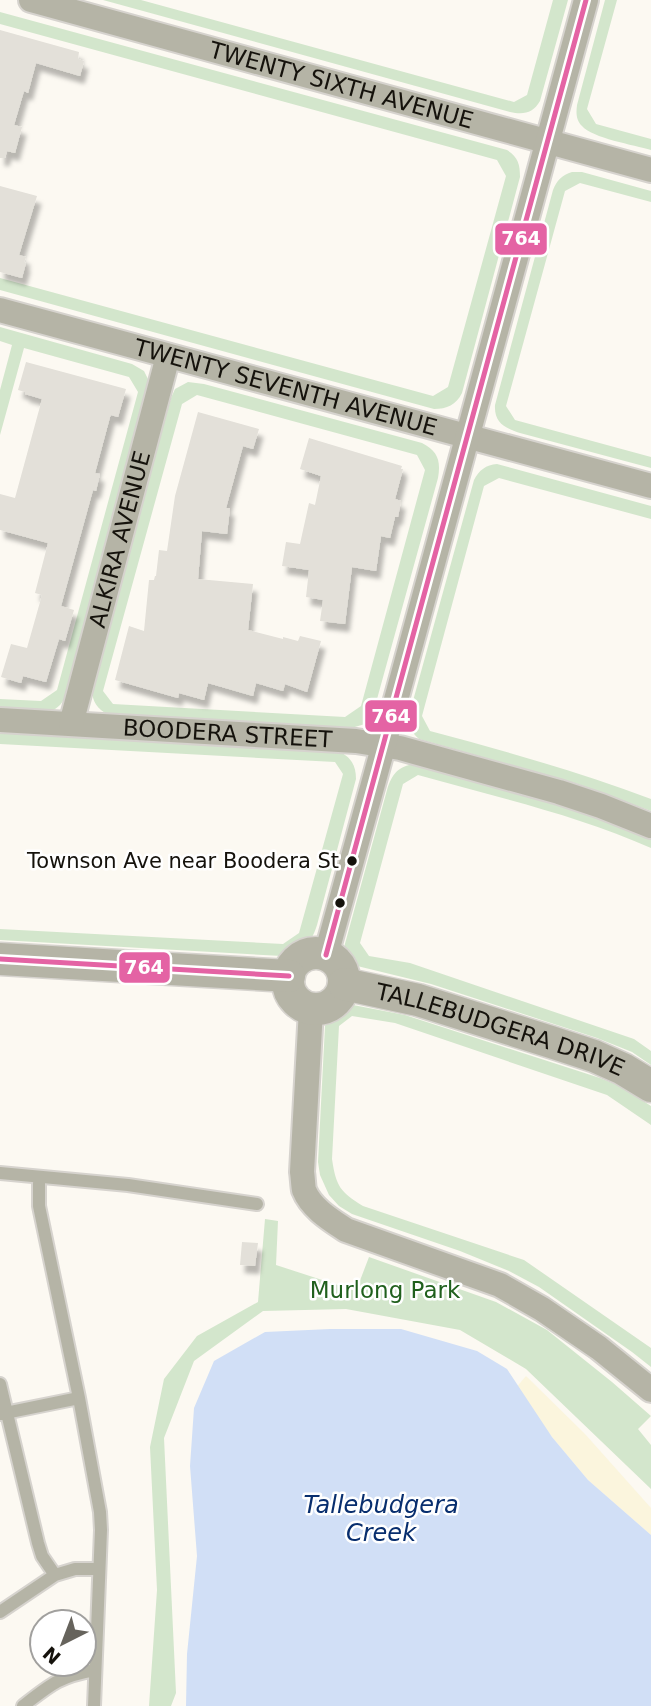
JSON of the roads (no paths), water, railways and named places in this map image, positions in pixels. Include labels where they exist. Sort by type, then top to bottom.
[{"type":"street","name":"TWENTY SIXTH AVENUE","points":[[30,0],[651,170]]},
{"type":"street","points":[[326,955],[586,0]]},
{"type":"street","name":"TWENTY SEVENTH AVENUE","points":[[0,310],[651,486]]},
{"type":"street","name":"ALKIRA AVENUE","points":[[71,724],[168,356]]},
{"type":"street","name":"BOODERA STREET","points":[[0,720],[384,744],[559,792],[651,826]]},
{"type":"street","points":[[316,953],[326,955],[334,959],[344,975],[342,993],[329,1006],[311,1009],[303,1006],[291,993],[289,976],[298,959],[316,953]]},
{"type":"street","points":[[0,959],[289,976]]},
{"type":"street","name":"TALLEBUDGERA DRIVE","points":[[344,984],[418,999],[594,1056],[624,1069],[651,1086]]},
{"type":"street","points":[[311,1009],[302,1172],[304,1190],[313,1204],[346,1230],[500,1285],[542,1309],[599,1348],[651,1390]]},
{"type":"lane","points":[[0,1173],[128,1185],[257,1204]]},
{"type":"lane","points":[[39,1177],[39,1206],[100,1512],[97,1608]]},
{"type":"lane","points":[[0,1384],[3,1414],[38,1543],[42,1556],[55,1575]]},
{"type":"lane","points":[[3,1414],[79,1398]]},
{"type":"lane","points":[[0,1612],[55,1575],[75,1569],[99,1569]]},
{"type":"lane","points":[[23,1706],[61,1678]]},
{"type":"lane","points":[[94,1706],[95,1678]]},
{"type":"water","name":"Tallebudgera Creek","points":[[401,1329],[477,1351],[507,1369],[552,1437],[588,1480],[651,1535],[651,1706],[186,1706],[187,1654],[197,1556],[190,1466],[194,1408],[214,1361],[265,1332]]},
{"type":"place","name":"Townson Ave near Boodera St","points":[[352,861]]},
{"type":"park label","name":"Murlong Park","points":[[385,1290]]}]
